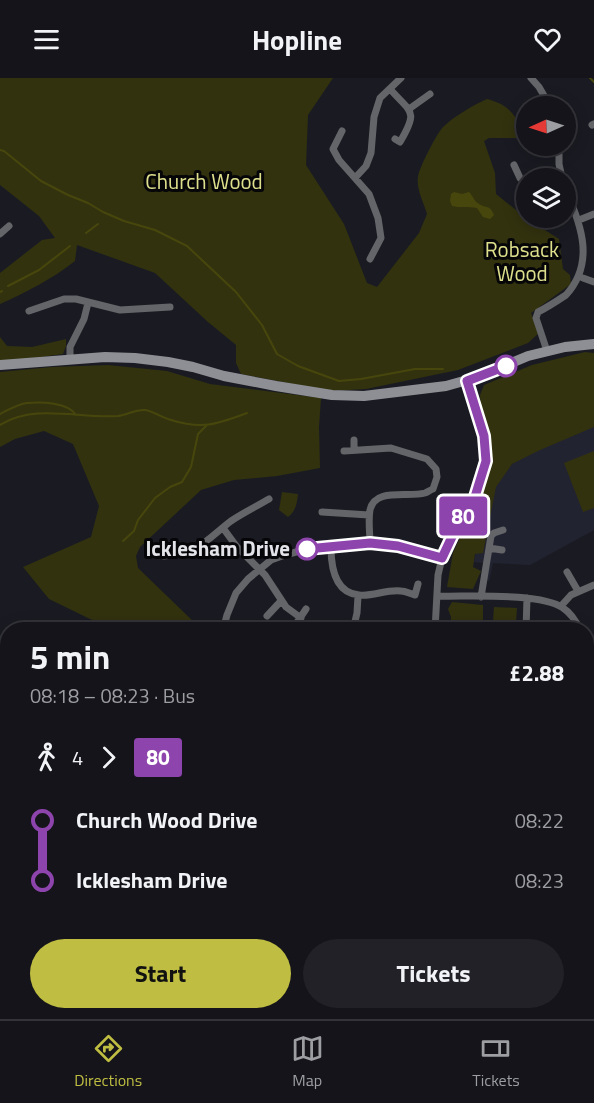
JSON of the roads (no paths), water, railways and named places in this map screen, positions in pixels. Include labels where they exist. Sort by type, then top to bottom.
[{"type":"street","points":[[355,178],[366,166],[371,153],[374,117],[380,98],[401,78]]},
{"type":"street","points":[[531,78],[544,96]]},
{"type":"street","points":[[390,89],[409,109],[411,117],[400,142],[395,139]]},
{"type":"street","points":[[409,109],[430,94]]},
{"type":"street","points":[[338,135],[333,149],[339,160],[369,194],[381,218],[381,238],[370,259]]},
{"type":"street","points":[[547,351],[536,318],[538,312],[570,291],[583,278],[589,262],[588,241],[576,213]]},
{"type":"street","points":[[579,220],[594,214]]},
{"type":"street","points":[[0,234],[9,226]]},
{"type":"street","points":[[583,278],[594,282]]},
{"type":"street","points":[[30,312],[64,299],[76,299],[120,310],[166,306]]},
{"type":"street","points":[[70,359],[70,347],[84,319],[88,303]]},
{"type":"street","points":[[0,365],[105,357],[168,362],[276,386],[332,395],[364,396],[446,386],[467,381],[528,356],[594,344]]},
{"type":"street","points":[[435,622],[438,575],[442,558],[458,524],[474,500],[486,461],[484,436],[467,381]]},
{"type":"street","points":[[354,440],[354,450]]},
{"type":"street","points":[[344,451],[391,448],[428,459],[436,469],[437,477],[433,489],[424,494],[384,496],[374,501],[369,515],[370,543]]},
{"type":"street","points":[[164,556],[181,554],[203,545],[232,520],[269,499]]},
{"type":"street","points":[[322,512],[369,515]]},
{"type":"street","points":[[223,528],[237,548],[275,590],[286,608],[301,618]]},
{"type":"street","points":[[481,597],[491,536],[503,530]]},
{"type":"street","points":[[225,622],[236,593],[248,579],[271,560],[285,555],[307,549],[370,543],[398,546],[442,558]]},
{"type":"street","points":[[331,547],[333,574],[345,590],[358,596],[400,590],[417,596],[418,584]]},
{"type":"street","points":[[489,548],[502,550]]},
{"type":"street","points":[[567,572],[578,591]]},
{"type":"street","points":[[561,606],[571,594],[594,585]]},
{"type":"street","points":[[355,622],[358,596]]},
{"type":"street","points":[[437,596],[527,598],[551,602],[561,606],[576,622]]},
{"type":"street","points":[[526,622],[527,598]]},
{"type":"street","points":[[267,616],[281,601]]},
{"type":"street","points":[[298,622],[306,609]]},
{"type":"waterway","points":[[590,78],[594,82]]},
{"type":"waterway","points":[[0,150],[41,181],[68,195],[124,221],[155,230],[187,246],[236,292],[262,325],[277,354],[298,366],[339,381],[415,369],[443,369]]},
{"type":"waterway","points":[[86,233],[98,224]]},
{"type":"waterway","points":[[8,286],[39,270],[70,246]]},
{"type":"waterway","points":[[0,414],[27,403],[39,403],[61,405],[76,415]]},
{"type":"waterway","points":[[0,425],[14,418],[42,413],[118,416],[142,410],[192,425],[218,423],[247,413]]},
{"type":"waterway","points":[[123,541],[134,531],[138,520],[155,498],[170,487],[182,482],[191,467],[198,434],[207,425]]},
{"type":"place","name":"Icklesham Drive","points":[[307,549]]},
{"type":"park label","name":"Church Wood","points":[[204,182]]},
{"type":"park label","name":"Robsack Wood","points":[[522,262]]}]
